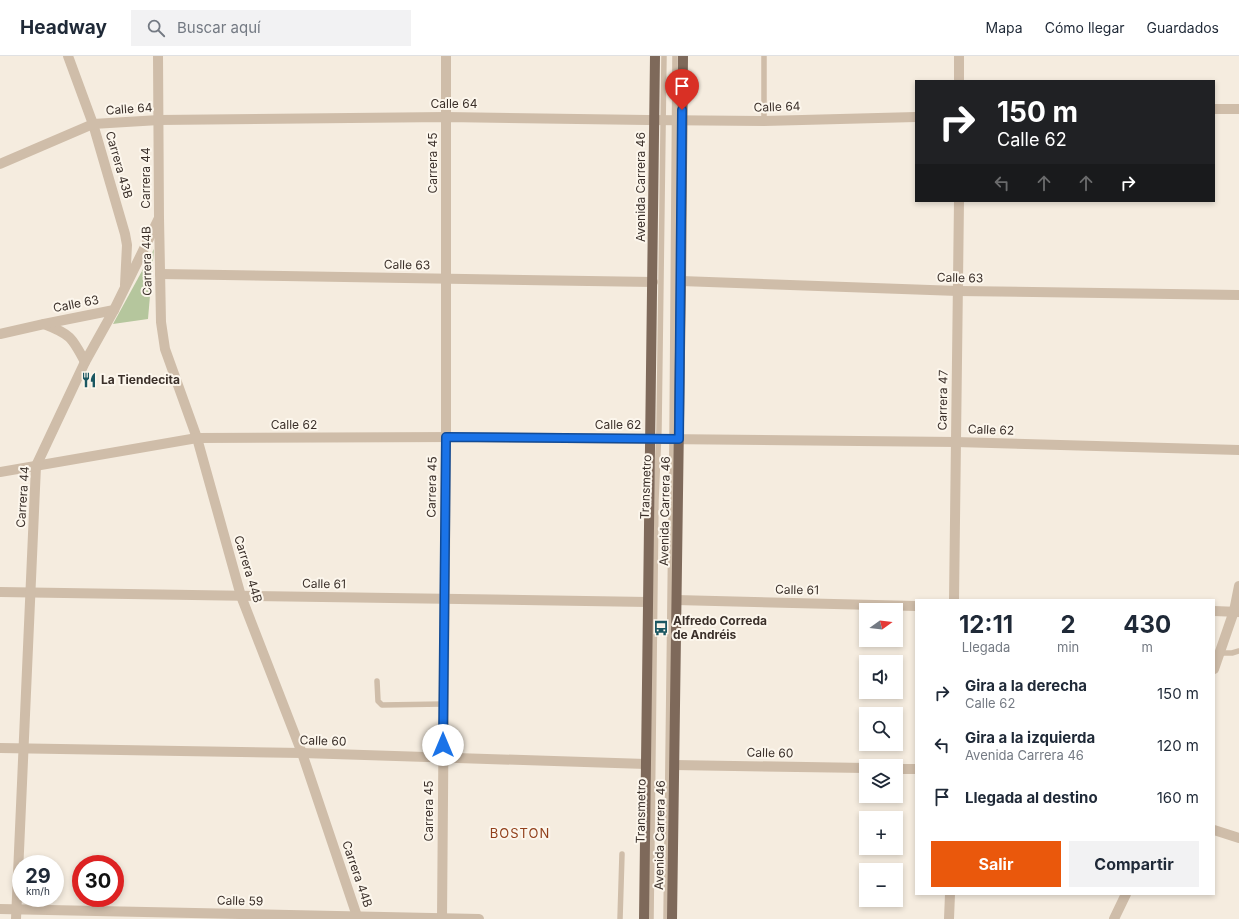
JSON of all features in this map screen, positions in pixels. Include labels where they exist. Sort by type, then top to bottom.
[{"type":"main road","name":"Avenida Carrera 46","points":[[644,919],[648,602],[654,438],[653,282],[659,120],[655,56]]},
{"type":"main road","name":"Avenida Carrera 46","points":[[672,919],[676,600],[675,439],[681,281],[678,121],[683,56]]},
{"type":"street","name":"Carrera 43B","points":[[68,56],[93,124],[125,234],[127,245],[126,285]]},
{"type":"street","name":"Carrera 44","points":[[17,914],[36,466],[86,362],[114,310],[159,218],[158,56]]},
{"type":"street","name":"Carrera 45","points":[[442,919],[443,599],[446,437],[446,56]]},
{"type":"street","points":[[959,56],[959,80]]},
{"type":"street","points":[[1215,109],[1239,109]]},
{"type":"street","name":"Calle 64","points":[[0,164],[93,124],[159,120],[446,117],[764,121],[915,117]]},
{"type":"street","name":"Carrera 47","points":[[954,599],[958,202]]},
{"type":"street","name":"Carrera 44B","points":[[159,218],[161,322],[165,349],[197,438],[241,596],[302,754],[358,918]]},
{"type":"street","name":"Calle 63","points":[[160,274],[653,282]]},
{"type":"street","name":"Calle 63","points":[[681,281],[958,291],[1239,295]]},
{"type":"street","name":"Calle 63","points":[[0,334],[114,310]]},
{"type":"street","name":"Calle 63","points":[[44,324],[63,331],[75,342],[86,362]]},
{"type":"street","name":"Calle 62","points":[[0,472],[197,438],[654,438],[956,442],[1239,450]]},
{"type":"street","points":[[1215,666],[1237,612],[1239,586]]},
{"type":"street","name":"Calle 61","points":[[0,592],[648,602]]},
{"type":"street","name":"Calle 61","points":[[676,600],[915,606]]},
{"type":"street","points":[[1215,611],[1237,612]]},
{"type":"street","name":"Calle 60","points":[[0,748],[302,754],[646,764]]},
{"type":"street","name":"Calle 60","points":[[674,765],[859,768]]},
{"type":"street","points":[[903,768],[915,769]]},
{"type":"street","points":[[1215,830],[1239,838]]},
{"type":"street","points":[[949,919],[950,895]]},
{"type":"street","points":[[1114,919],[1126,895]]},
{"type":"street","name":"Calle 59","points":[[0,909],[17,914],[479,919]]},
{"type":"lane","name":"Transmetro","points":[[651,919],[656,500],[654,438],[659,120],[664,56]]},
{"type":"lane","name":"Transmetro","points":[[666,919],[675,439],[678,121],[675,56]]},
{"type":"lane","points":[[764,56],[764,121]]},
{"type":"lane","points":[[1219,653],[1232,653],[1239,651]]},
{"type":"lane","points":[[377,681],[378,701],[382,705],[443,704]]},
{"type":"lane","points":[[620,919],[622,854]]},
{"type":"green space","points":[[154,249],[148,319],[113,324]]},
{"type":"place","name":"La Tiendecita","points":[[89,380]]},
{"type":"place","name":"Alfredo Correda de Andréis","points":[[661,628]]},
{"type":"district","name":"BOSTON","points":[[520,833]]},
{"type":"route","points":[[443,745],[443,599],[446,437],[679,439],[682,110]]}]
